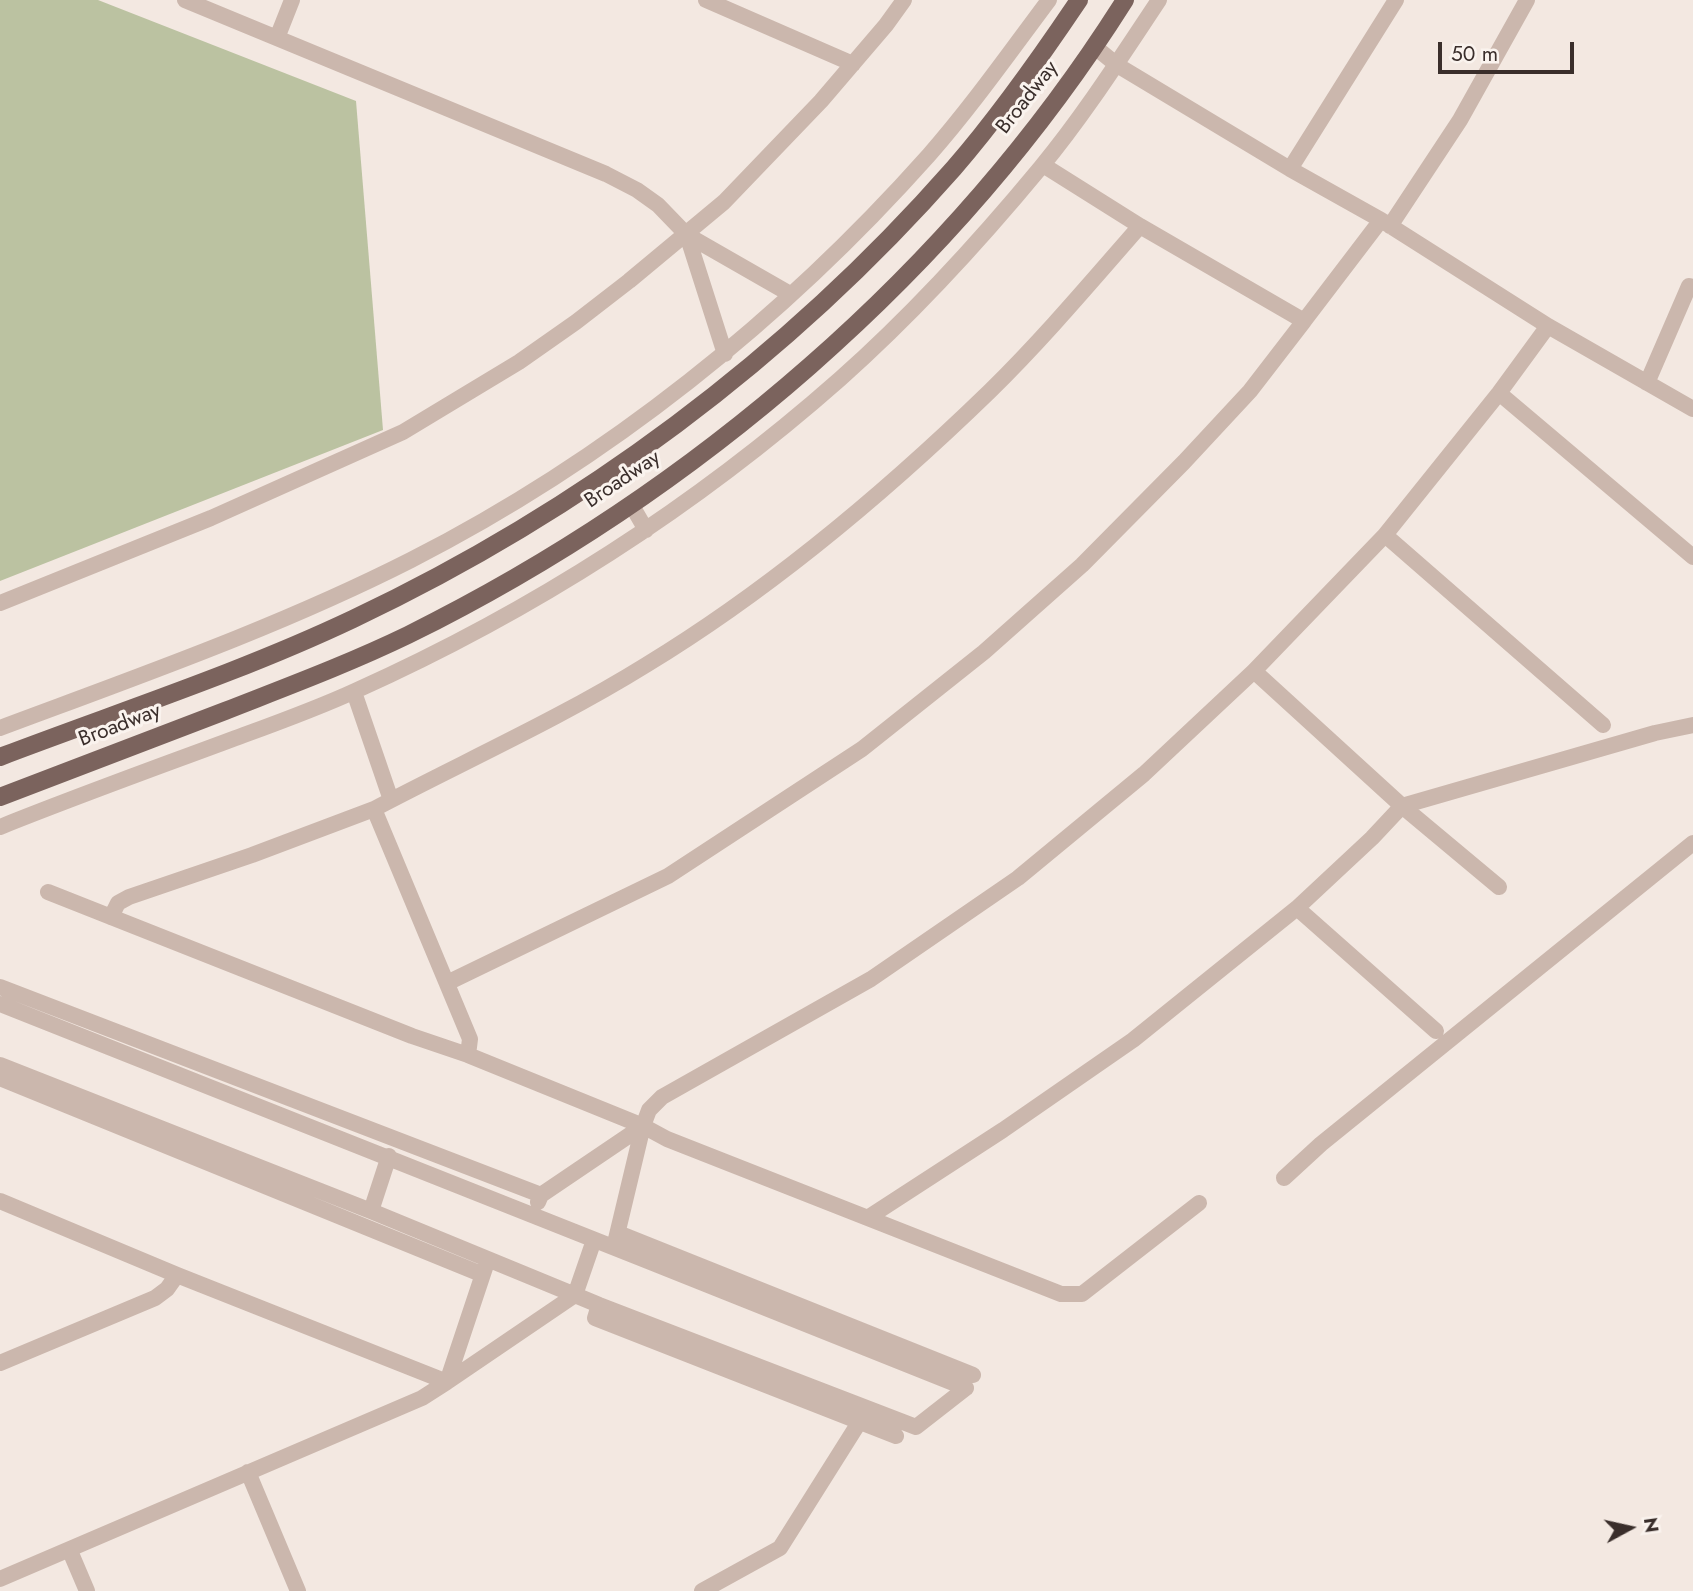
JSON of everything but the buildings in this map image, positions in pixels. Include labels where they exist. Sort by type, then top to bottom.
[{"type":"main road","name":"Broadway","points":[[0,757],[285,650],[351,620],[480,555],[610,473],[713,398],[819,306],[878,248],[953,169],[1035,65],[1079,0]]},
{"type":"main road","name":"Broadway","points":[[0,797],[338,667],[408,635],[490,591],[631,504],[730,432],[778,393],[905,275],[995,178],[1065,91],[1125,0]]},
{"type":"street","points":[[185,0],[606,174],[637,190],[658,205],[687,235],[790,294]]},
{"type":"street","points":[[277,38],[292,0]]},
{"type":"street","points":[[706,0],[853,64]]},
{"type":"street","points":[[0,603],[211,518],[403,432],[519,362],[576,322],[687,235],[733,192],[821,101],[904,0]]},
{"type":"street","points":[[0,728],[259,630],[351,589],[466,530],[594,451],[725,354],[838,249],[906,180],[955,124],[1049,0]]},
{"type":"street","points":[[0,827],[354,692],[480,630],[646,530],[732,467],[840,379],[940,282],[1042,165],[1117,65],[1159,0]]},
{"type":"street","points":[[1290,169],[1396,0]]},
{"type":"street","points":[[447,983],[668,876],[862,749],[984,652],[1082,565],[1250,391],[1385,223],[1460,120],[1527,0]]},
{"type":"street","points":[[1095,47],[1117,65],[1385,223],[1548,326],[1693,409]]},
{"type":"street","points":[[1042,165],[1140,226],[1304,321]]},
{"type":"street","points":[[906,180],[924,198]]},
{"type":"street","points":[[111,917],[118,903],[129,897],[252,855],[374,808],[479,757],[646,665],[733,608],[828,534],[923,454],[992,389],[1140,226]]},
{"type":"street","points":[[687,235],[725,354]]},
{"type":"street","points":[[1647,383],[1689,286],[1693,286]]},
{"type":"street","points":[[616,1241],[643,1126],[649,1110],[662,1097],[871,979],[1017,878],[1144,774],[1254,671],[1385,535],[1499,393],[1548,326]]},
{"type":"street","points":[[1499,393],[1693,557]]},
{"type":"street","points":[[594,451],[610,473]]},
{"type":"street","points":[[631,504],[646,530]]},
{"type":"street","points":[[1385,535],[1603,724]]},
{"type":"street","points":[[1254,671],[1402,806],[1499,887]]},
{"type":"street","points":[[354,692],[391,800]]},
{"type":"street","points":[[31,717],[40,741]]},
{"type":"street","points":[[869,1217],[1133,1041],[1297,908],[1373,838],[1402,806],[1655,733],[1693,725]]},
{"type":"street","points":[[47,779],[59,803]]},
{"type":"street","points":[[374,808],[470,1040],[468,1055]]},
{"type":"street","points":[[1284,1178],[1321,1144],[1693,843]]},
{"type":"street","points":[[48,892],[153,936],[468,1055],[643,1126],[667,1139],[1061,1294],[1082,1294],[1199,1203]]},
{"type":"street","points":[[1297,908],[1436,1031]]},
{"type":"street","points":[[0,987],[541,1195]]},
{"type":"street","points":[[0,1004],[594,1240],[616,1241],[970,1382],[916,1427],[599,1305],[371,1210],[0,1065]]},
{"type":"street","points":[[0,1078],[481,1274]]},
{"type":"street","points":[[532,1215],[541,1195],[643,1126]]},
{"type":"street","points":[[371,1210],[388,1156]]},
{"type":"street","points":[[0,1201],[177,1275],[447,1382]]},
{"type":"street","points":[[0,1579],[422,1398],[575,1295],[594,1240]]},
{"type":"street","points":[[447,1382],[481,1274],[489,1259]]},
{"type":"street","points":[[0,1363],[155,1298],[167,1289],[177,1275]]},
{"type":"street","points":[[599,1305],[595,1318],[896,1436]]},
{"type":"street","points":[[702,1591],[780,1548],[860,1421]]},
{"type":"street","points":[[248,1472],[298,1591]]},
{"type":"street","points":[[69,1551],[87,1591]]},
{"type":"green space","points":[[0,0],[98,0],[356,101],[383,430],[0,581]]}]
